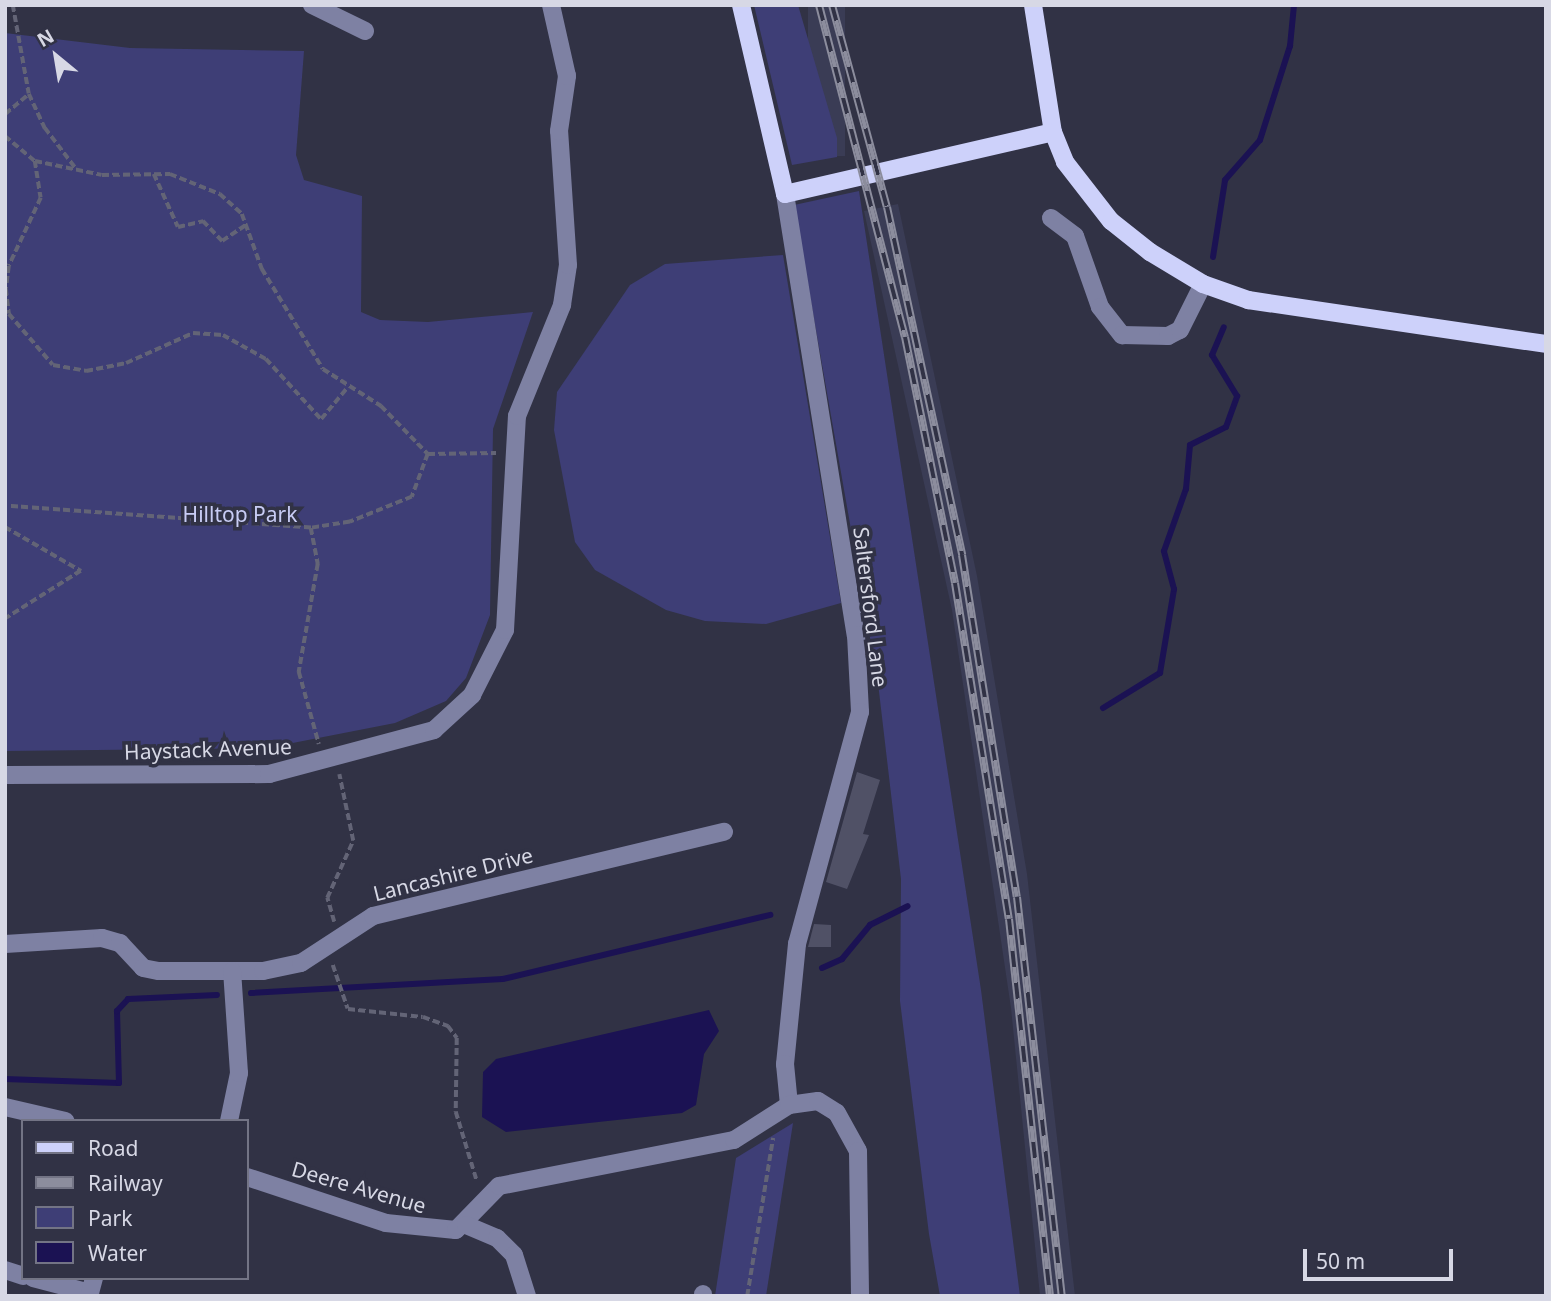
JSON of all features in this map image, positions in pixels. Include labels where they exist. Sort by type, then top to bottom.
[{"type":"main road","name":"Saltersford Lane","points":[[741,5],[785,194]]},
{"type":"main road","points":[[1033,5],[1052,132],[1085,192],[1111,221],[1203,284],[1301,312],[1546,344]]},
{"type":"main road","points":[[785,194],[1052,132]]},
{"type":"street","points":[[312,5],[365,31]]},
{"type":"street","name":"Haystack Avenue","points":[[5,775],[269,774],[330,762],[434,730],[472,695],[505,630],[512,449],[527,382],[562,305],[568,265],[559,131],[567,76],[551,5]]},
{"type":"street","name":"Saltersford Lane","points":[[781,1110],[797,944],[860,712],[856,635],[785,194]]},
{"type":"street","points":[[1051,218],[1075,236],[1100,307],[1122,335],[1168,336],[1180,330],[1203,284]]},
{"type":"street","name":"Lancashire Drive","points":[[5,944],[102,937],[120,943],[143,968],[232,971],[301,962],[339,933],[373,916],[724,832]]},
{"type":"street","points":[[229,1119],[239,1073],[232,971]]},
{"type":"street","points":[[527,1296],[514,1255],[497,1238],[466,1225],[484,1196],[522,1179],[734,1140],[781,1110],[805,1100],[827,1107],[858,1151],[860,1296]]},
{"type":"street","points":[[5,1107],[56,1119]]},
{"type":"street","name":"Deere Avenue","points":[[248,1177],[414,1229],[466,1225]]},
{"type":"street","points":[[44,1280],[94,1289]]},
{"type":"path","points":[[13,5],[29,94],[51,138],[78,172]]},
{"type":"path","points":[[5,114],[29,94]]},
{"type":"path","points":[[5,136],[35,161],[78,172],[154,174],[208,186],[246,225],[262,269],[323,369],[347,388],[381,407],[428,454],[512,449]]},
{"type":"path","points":[[35,161],[41,198],[9,266],[6,289],[9,314],[53,365],[86,371],[126,363],[180,337],[213,334],[244,343],[266,359],[321,419],[347,388]]},
{"type":"path","points":[[154,174],[178,227],[210,223],[222,241],[246,225]]},
{"type":"path","points":[[5,506],[311,528],[350,522],[411,497],[428,454]]},
{"type":"path","points":[[5,527],[81,570],[5,619]]},
{"type":"path","points":[[311,528],[318,564],[299,672],[354,841],[327,898],[339,933]]},
{"type":"path","points":[[335,975],[342,1001],[361,1012],[423,1017],[448,1026],[457,1038],[462,1145],[484,1196]]},
{"type":"path","points":[[747,1296],[781,1110]]},
{"type":"shaded area","points":[[808,5],[845,5],[845,156],[808,156]]},
{"type":"shaded area","points":[[898,204],[977,576],[1027,874],[1075,1296],[1040,1296],[1011,1008],[952,610],[864,211]]},
{"type":"green space","points":[[754,5],[798,5],[837,138],[837,157],[792,165]]},
{"type":"green space","name":"Hilltop Park","points":[[5,33],[130,48],[304,51],[296,155],[304,180],[362,196],[361,312],[380,320],[428,322],[533,312],[493,429],[490,615],[466,678],[446,701],[395,723],[267,748],[5,751]]},
{"type":"green space","points":[[859,191],[981,990],[1020,1296],[940,1296],[929,1234],[900,1001],[901,879],[878,683],[794,205]]},
{"type":"green space","points":[[783,255],[841,603],[766,624],[705,621],[666,610],[595,570],[575,542],[554,430],[557,392],[630,285],[665,264]]},
{"type":"green space","points":[[793,1123],[766,1296],[715,1296],[736,1158]]},
{"type":"water","points":[[709,1010],[719,1031],[704,1054],[696,1105],[682,1113],[506,1132],[482,1117],[483,1072],[496,1059]]},
{"type":"building","points":[[857,772],[880,780],[863,834],[869,835],[847,889],[826,882]]},
{"type":"building","points":[[814,924],[831,925],[831,947],[808,947]]},
{"type":"waterway","points":[[1213,257],[1225,180],[1260,140],[1290,46],[1294,5]]},
{"type":"waterway","points":[[1103,708],[1160,673],[1174,589],[1164,551],[1186,489],[1190,445],[1226,427],[1237,396],[1212,355],[1224,327]]},
{"type":"waterway","points":[[822,968],[842,959],[870,925],[908,906]]},
{"type":"waterway","points":[[251,993],[503,979],[770,915]]},
{"type":"waterway","points":[[5,1079],[119,1083],[117,1011],[128,999],[217,995]]},
{"type":"railway","points":[[819,5],[905,337],[955,583],[1009,919],[1050,1296]]},
{"type":"railway","points":[[832,5],[887,207],[962,555],[1017,897],[1062,1296]]}]
